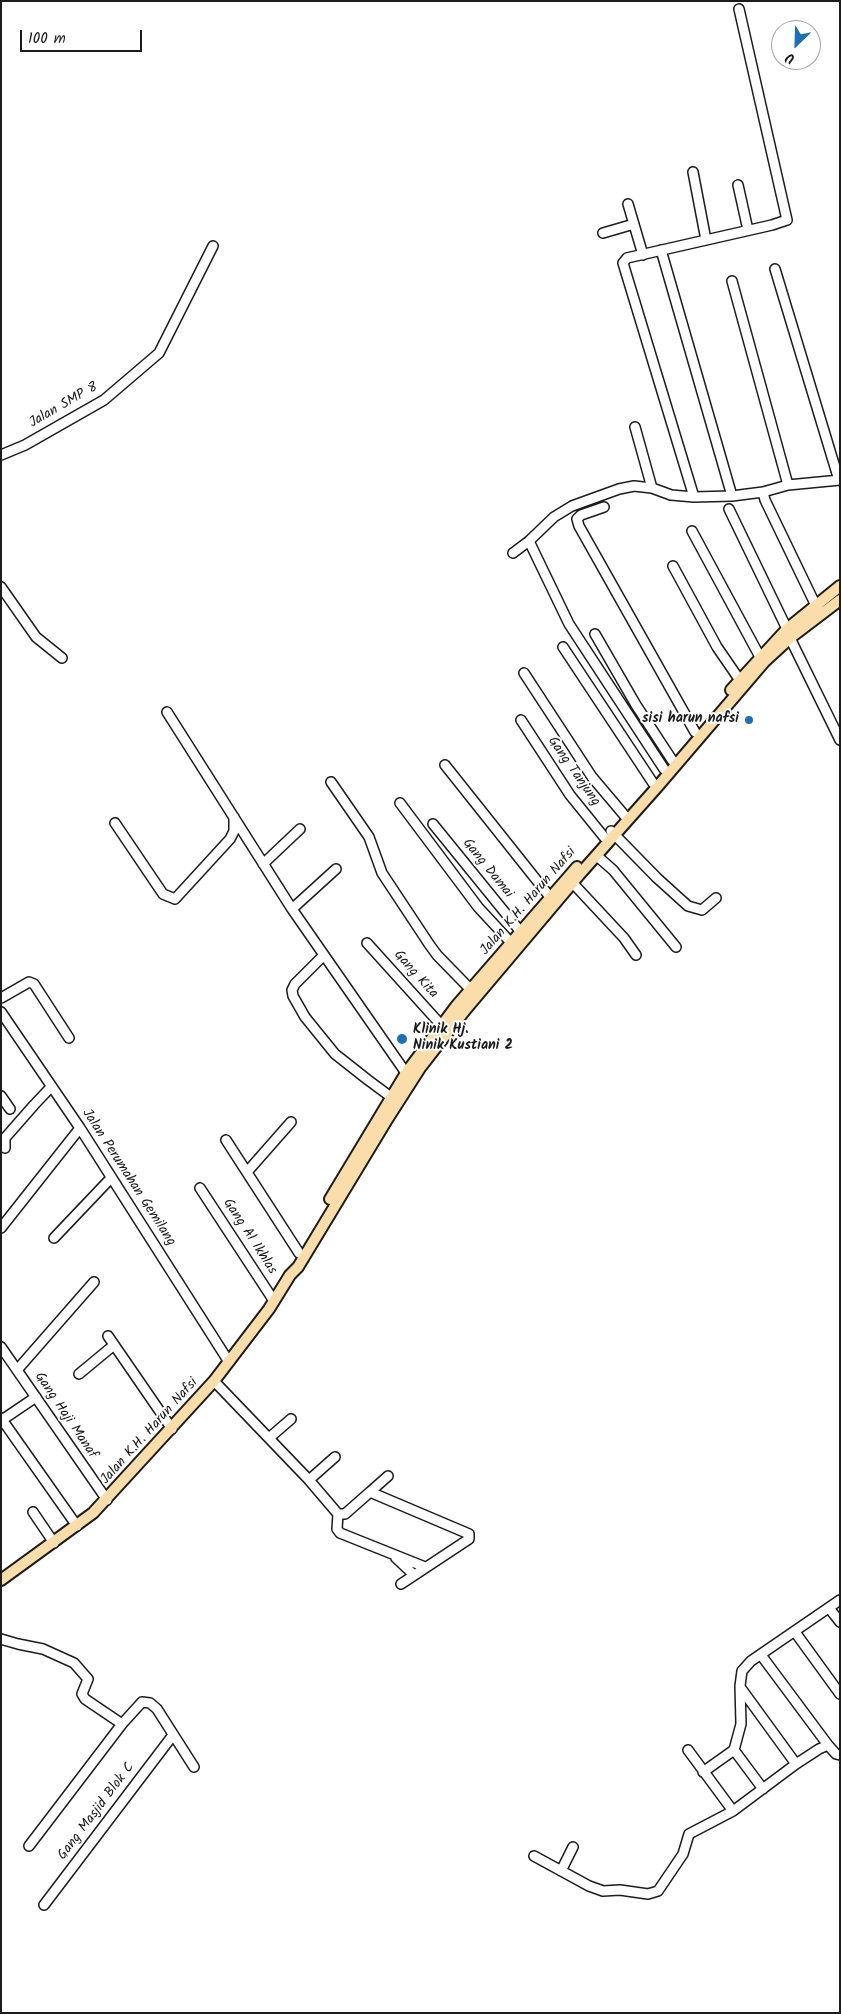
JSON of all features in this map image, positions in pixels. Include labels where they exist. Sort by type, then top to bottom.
[{"type":"main road","name":"Jalan K.H. Harun Nafsi","points":[[290,1275],[298,1267],[384,1115],[391,1097],[406,1073],[442,1026],[474,993],[552,900],[788,634],[816,605],[840,586]]},
{"type":"main road","name":"Jalan K.H. Harun Nafsi","points":[[570,880],[597,856],[610,834],[664,769],[674,762],[694,732],[760,657],[788,634],[820,615],[840,600]]},
{"type":"main road","name":"Jalan K.H. Harun Nafsi","points":[[514,946],[520,931],[552,900]]},
{"type":"main road","name":"Jalan K.H. Harun Nafsi","points":[[1,1580],[77,1526],[107,1500],[214,1381],[274,1301],[290,1275],[299,1253],[384,1115],[474,993]]},
{"type":"street","points":[[694,497],[623,263],[627,258],[785,222],[787,216],[739,9]]},
{"type":"street","points":[[693,172],[706,240]]},
{"type":"street","points":[[738,185],[748,230]]},
{"type":"street","points":[[628,204],[643,255]]},
{"type":"street","points":[[603,233],[634,224]]},
{"type":"street","name":"Jalan SMP 8","points":[[1,456],[104,400],[158,354],[213,246]]},
{"type":"street","points":[[661,250],[732,496]]},
{"type":"street","points":[[513,553],[529,541],[554,517],[572,506],[619,489],[634,486],[694,497],[764,495],[788,485],[838,480],[775,269]]},
{"type":"street","points":[[732,280],[788,485]]},
{"type":"street","points":[[635,427],[652,488]]},
{"type":"street","points":[[764,495],[820,615]]},
{"type":"street","points":[[604,507],[581,515],[577,519],[579,526],[694,732]]},
{"type":"street","points":[[729,509],[840,740]]},
{"type":"street","points":[[692,531],[760,657]]},
{"type":"street","points":[[529,541],[569,624],[664,769]]},
{"type":"street","points":[[673,566],[717,647],[739,679]]},
{"type":"street","points":[[1,587],[36,637],[62,658]]},
{"type":"street","points":[[594,634],[636,705],[674,762]]},
{"type":"street","points":[[563,647],[653,783]]},
{"type":"street","points":[[524,673],[592,777],[625,816]]},
{"type":"street","points":[[167,712],[292,909],[406,1073]]},
{"type":"street","name":"Gang Tanjung","points":[[521,720],[570,794],[688,906],[702,910],[716,898]]},
{"type":"street","points":[[444,765],[552,900]]},
{"type":"street","points":[[331,782],[369,837],[382,873],[437,956],[474,993]]},
{"type":"street","points":[[400,803],[478,907],[514,946]]},
{"type":"street","points":[[115,823],[164,894],[175,899],[230,839],[234,830],[234,817]]},
{"type":"street","name":"Gang Damai","points":[[433,824],[520,931]]},
{"type":"street","points":[[263,864],[300,829]]},
{"type":"street","points":[[597,856],[623,882],[676,947]]},
{"type":"street","points":[[292,909],[336,869]]},
{"type":"street","points":[[570,880],[624,938],[636,955]]},
{"type":"street","name":"Gang Kita","points":[[367,943],[442,1026]]},
{"type":"street","points":[[324,955],[295,984],[292,990],[293,996],[305,1017],[335,1054],[391,1097]]},
{"type":"street","points":[[1,998],[29,982],[34,984],[68,1038]]},
{"type":"street","name":"Jalan Perumahan Gemilang","points":[[1,1012],[80,1128],[229,1362]]},
{"type":"street","points":[[5,1148],[5,1138],[34,1105],[48,1083]]},
{"type":"street","points":[[1,1096],[10,1109]]},
{"type":"street","points":[[247,1172],[291,1122]]},
{"type":"street","points":[[1,1228],[80,1128]]},
{"type":"street","points":[[226,1140],[299,1253]]},
{"type":"street","points":[[54,1238],[111,1178]]},
{"type":"street","name":"Gang Al Ikhlas","points":[[200,1188],[274,1301]]},
{"type":"street","points":[[17,1370],[94,1282]]},
{"type":"street","points":[[108,1336],[172,1429]]},
{"type":"street","points":[[79,1374],[114,1345]]},
{"type":"street","name":"Gang Haji Manaf","points":[[1,1347],[107,1500]]},
{"type":"street","points":[[214,1381],[309,1480],[338,1514],[336,1529],[340,1533],[425,1568]]},
{"type":"street","points":[[36,1397],[2,1419],[77,1526]]},
{"type":"street","points":[[269,1438],[291,1419]]},
{"type":"street","points":[[309,1480],[335,1457]]},
{"type":"street","points":[[338,1514],[345,1514],[388,1476]]},
{"type":"street","points":[[370,1492],[469,1534],[469,1539],[401,1584]]},
{"type":"street","points":[[33,1512],[54,1543]]},
{"type":"street","points":[[391,1554],[414,1575]]},
{"type":"street","points":[[703,1772],[734,1750],[742,1724],[740,1686],[742,1671],[751,1661],[840,1600]]},
{"type":"street","points":[[829,1608],[840,1622]]},
{"type":"street","points":[[795,1632],[840,1694]]},
{"type":"street","points":[[1,1639],[43,1650],[74,1663],[88,1679],[82,1694],[85,1699],[122,1724]]},
{"type":"street","points":[[761,1655],[828,1744],[836,1754],[840,1755]]},
{"type":"street","points":[[740,1686],[796,1764]]},
{"type":"street","points":[[29,1846],[122,1724],[136,1708],[146,1701],[157,1708],[194,1767]]},
{"type":"street","name":"Gang Masjid Blok C","points":[[44,1905],[173,1735]]},
{"type":"street","points":[[534,1856],[589,1886],[603,1891],[620,1890],[648,1894],[658,1892],[683,1854],[689,1834],[733,1812],[796,1764],[828,1744]]},
{"type":"street","points":[[688,1750],[733,1812]]},
{"type":"street","points":[[734,1750],[763,1789]]},
{"type":"street","points":[[561,1871],[573,1847]]},
{"type":"place","name":"sisi harun nafsi","points":[[749,720]]},
{"type":"place","name":"Klinik Hj. Ninik Kustiani 2","points":[[402,1039]]}]
